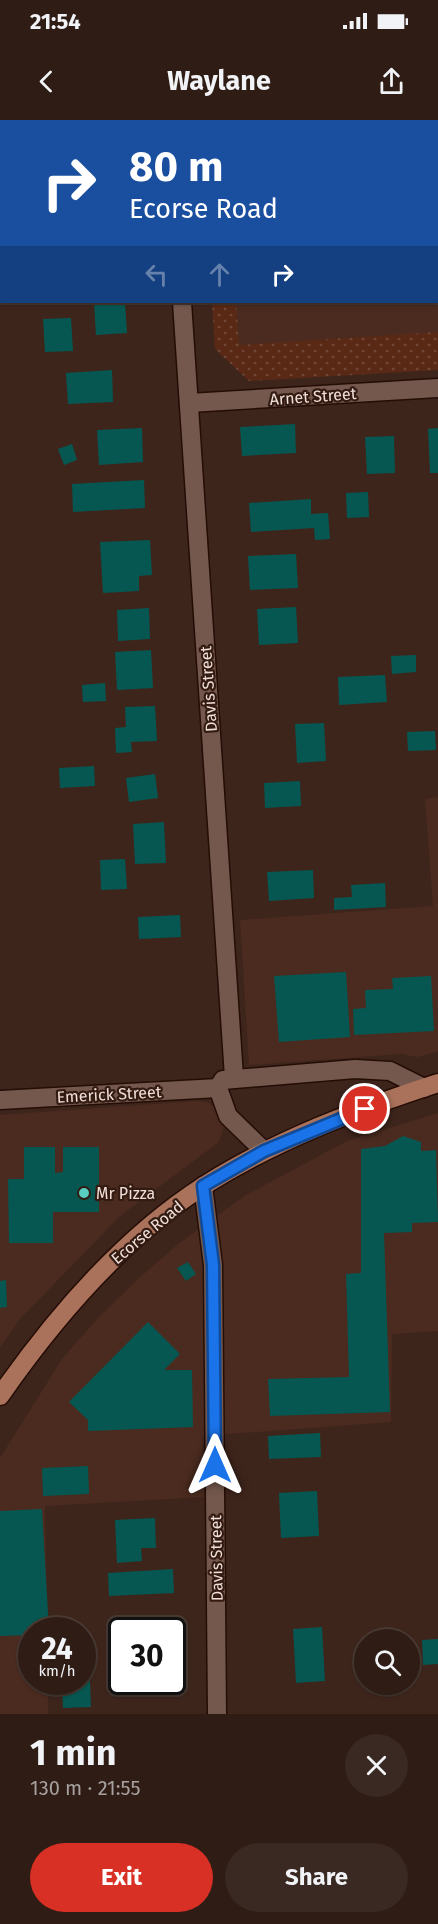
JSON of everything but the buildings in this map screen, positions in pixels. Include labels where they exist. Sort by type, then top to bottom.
[{"type":"main road","name":"Ecorse Road","points":[[0,1396],[49,1328],[99,1274],[136,1238],[203,1186],[264,1151],[380,1102],[431,1086]]},
{"type":"street","name":"Davis Street","points":[[182,303],[228,1116],[264,1151]]},
{"type":"street","name":"Arnet Street","points":[[189,404],[438,388]]},
{"type":"street","name":"Emerick Street","points":[[0,1100],[355,1069],[390,1071],[431,1086]]},
{"type":"street","name":"Davis Street","points":[[203,1186],[213,1265],[217,1714]]},
{"type":"shaded area","points":[[212,303],[236,303],[239,345],[438,332],[438,370],[249,381],[215,349]]},
{"type":"shaded area","points":[[221,303],[438,303],[438,339],[225,352]]},
{"type":"shaded area","points":[[438,797],[438,1051],[418,1057],[401,1054],[249,1065],[240,920],[433,906],[425,799]]},
{"type":"shaded area","points":[[207,1102],[215,1107],[221,1116],[224,1126],[219,1142],[120,1216],[19,1320],[0,1348],[0,1115]]},
{"type":"shaded area","points":[[438,1113],[438,1331],[392,1334],[391,1422],[202,1436],[204,1497],[45,1506],[47,1617],[18,1617],[18,1695],[48,1695],[48,1714],[0,1714],[0,1458],[62,1359],[98,1318],[138,1279],[178,1244],[246,1195],[347,1141]]},
{"type":"place","name":"Mr Pizza","points":[[84,1193]]},
{"type":"route","points":[[215,1465],[213,1265],[211,1232],[203,1186],[264,1151],[365,1109]]}]
